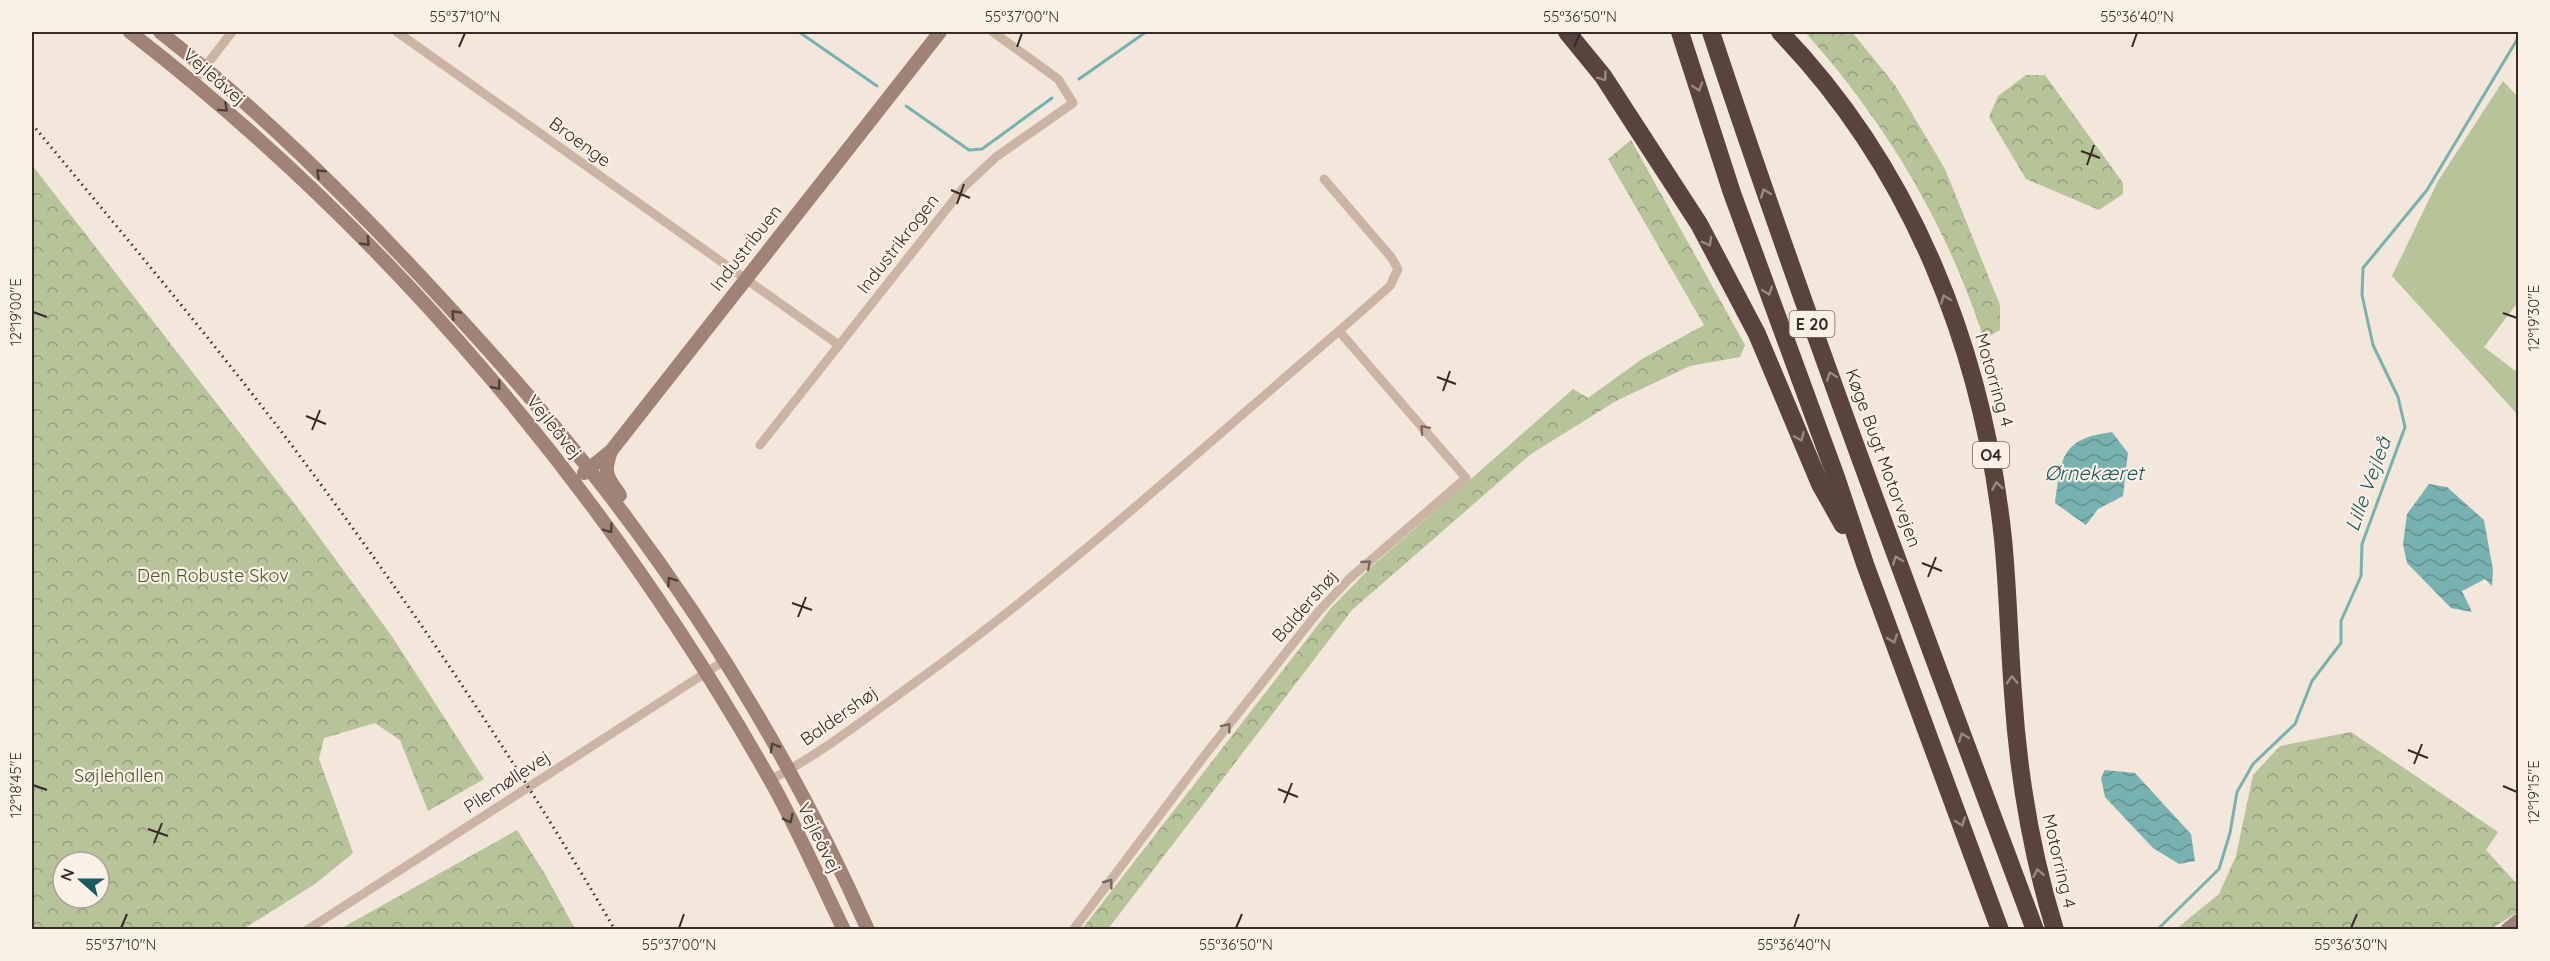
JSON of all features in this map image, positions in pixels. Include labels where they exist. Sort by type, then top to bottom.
[{"type":"highway","points":[[1567,32],[1604,76],[1699,224],[1757,334],[1820,484],[1865,564]]},
{"type":"highway","name":"E 20","points":[[1680,32],[1732,193],[2000,930]]},
{"type":"highway","name":"Køge Bugt Motorvejen","points":[[1711,32],[1756,165],[1917,615],[2035,930]]},
{"type":"highway","name":"Motorring 4","points":[[1780,32],[1804,57],[1867,138],[1916,223],[1970,360],[1989,440],[1998,491],[2013,694],[2027,820],[2041,885],[2055,930]]},
{"type":"street","name":"Vejleåvej","points":[[130,32],[194,81],[325,199],[481,366],[574,481],[643,575],[770,780],[844,930]]},
{"type":"street","name":"Vejleåvej","points":[[160,32],[205,67],[337,189],[492,353],[589,469],[658,561],[724,661],[788,771],[868,930]]},
{"type":"street","points":[[194,81],[232,32]]},
{"type":"street","name":"Broenge","points":[[397,32],[744,279]]},
{"type":"street","name":"Industribuen","points":[[574,481],[611,451],[940,32]]},
{"type":"street","name":"Industrikrogen","points":[[760,445],[964,187],[996,157],[1073,103],[1058,79],[993,32]]},
{"type":"street","name":"Baldershøj","points":[[770,780],[788,771],[963,648],[1084,551],[1390,286],[1398,269],[1391,257],[1324,179]]},
{"type":"street","points":[[744,279],[839,345]]},
{"type":"street","name":"Baldershøj","points":[[1073,930],[1205,755],[1318,612],[1349,579],[1466,478],[1339,331]]},
{"type":"street","points":[[611,451],[606,464],[607,476],[649,537],[658,561]]},
{"type":"street","name":"Pilemøllevej","points":[[307,930],[724,661]]},
{"type":"street","points":[[2507,930],[2518,921]]},
{"type":"green space","points":[[1805,32],[1852,32],[1895,85],[1945,169],[2000,305],[2000,330],[1984,339],[1951,255],[1911,176],[1862,102]]},
{"type":"green space","points":[[2026,75],[2045,75],[2123,183],[2123,194],[2099,210],[2026,179],[1989,117],[1998,96]]},
{"type":"green space","points":[[2503,81],[2518,97],[2518,302],[2484,347],[2518,373],[2518,415],[2392,276],[2438,181]]},
{"type":"green space","points":[[1631,140],[1745,345],[1740,357],[1690,366],[1616,401],[1531,454],[1352,610],[1108,929],[1082,929],[1331,608],[1370,568],[1573,389],[1588,398],[1642,359],[1704,325],[1608,159]]},
{"type":"green space","name":"Den Robuste Skov","points":[[32,165],[297,507],[391,635],[484,779],[428,811],[400,740],[375,723],[324,738],[319,759],[353,853],[315,884],[243,929],[32,929]]},
{"type":"green space","points":[[2351,732],[2498,832],[2486,850],[2518,885],[2518,912],[2491,929],[2176,929],[2219,894],[2236,856],[2253,775],[2280,746]]},
{"type":"green space","points":[[517,830],[545,874],[575,929],[340,929]]},
{"type":"water","name":"Ørnekæret","points":[[2112,432],[2128,453],[2123,496],[2098,509],[2086,525],[2055,503],[2063,462],[2073,445],[2095,435]]},
{"type":"water","points":[[2429,484],[2447,487],[2484,520],[2493,570],[2492,586],[2485,579],[2462,591],[2472,612],[2451,608],[2407,563],[2403,544],[2407,514]]},
{"type":"water","points":[[2105,770],[2135,773],[2191,834],[2195,861],[2179,864],[2153,848],[2105,797],[2101,778]]},
{"type":"waterway","points":[[799,32],[877,86]]},
{"type":"waterway","points":[[1079,79],[1146,32]]},
{"type":"waterway","name":"Lille Vejleå","points":[[2157,930],[2219,869],[2230,833],[2237,792],[2253,764],[2295,724],[2312,681],[2341,643],[2341,621],[2361,576],[2362,544],[2405,427],[2398,397],[2373,345],[2362,295],[2363,268],[2427,190],[2518,38]]},
{"type":"waterway","points":[[906,106],[969,150],[982,149],[1052,98]]},
{"type":"railway","points":[[32,124],[160,278],[253,395],[372,555],[498,739],[615,930]]},
{"type":"park label","name":"Søjlehallen","points":[[119,776]]}]
